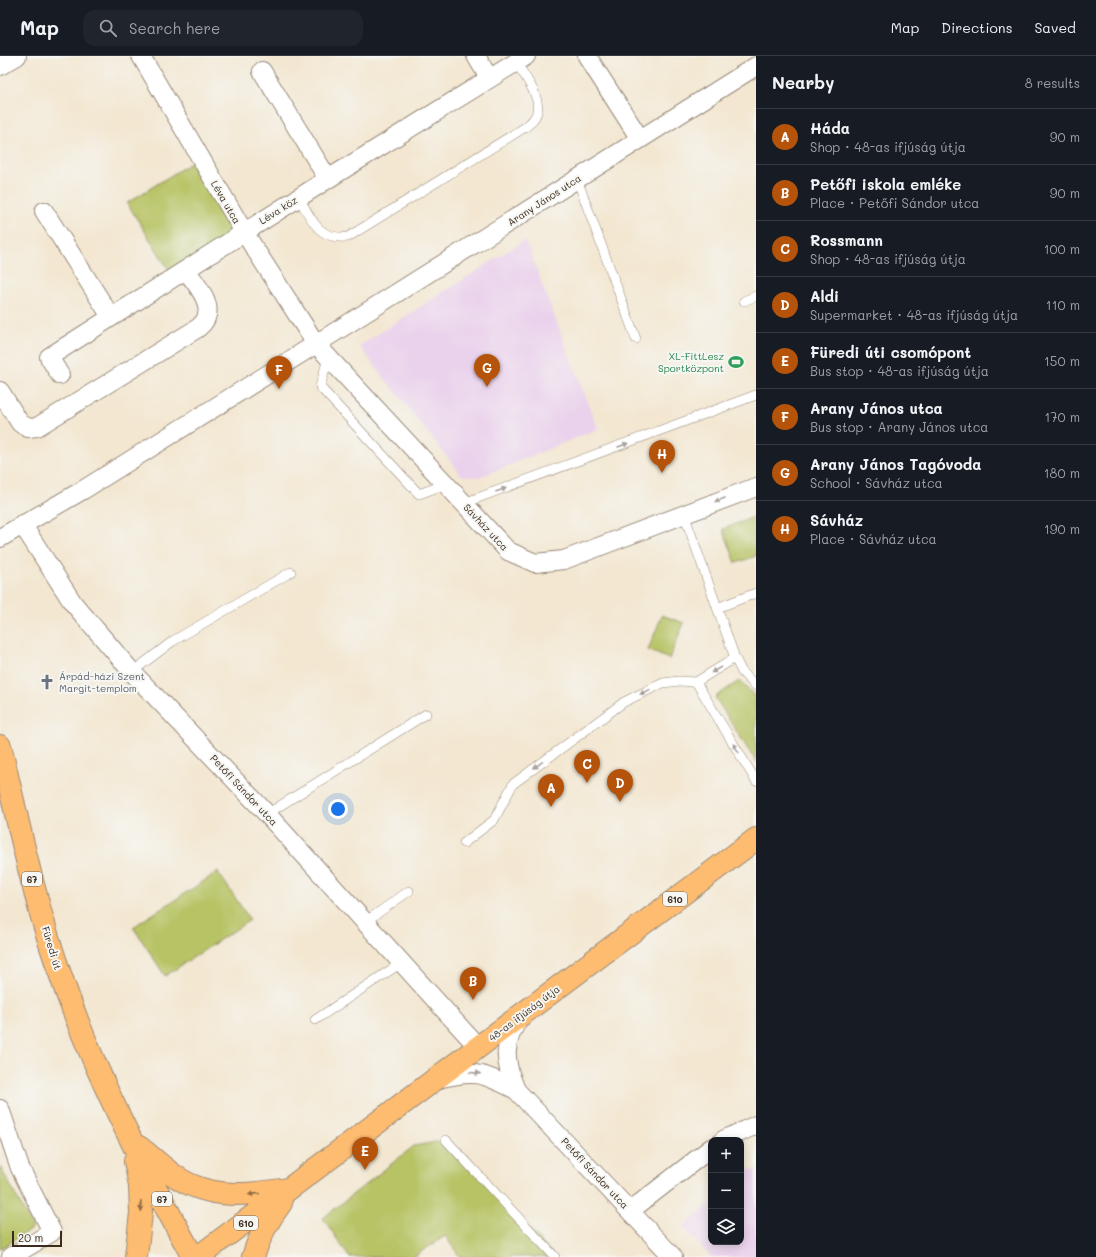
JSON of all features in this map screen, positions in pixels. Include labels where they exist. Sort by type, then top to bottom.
[{"type":"main road","name":"Füredi út","points":[[0,746],[37,901],[56,963],[73,1010],[110,1096],[131,1140]]},
{"type":"main road","name":"48-as ifjúság útja","points":[[293,1188],[523,1013],[756,839]]},
{"type":"main road","points":[[131,1140],[175,1176],[199,1188],[223,1195],[252,1195],[293,1188]]},
{"type":"main road","points":[[131,1140],[140,1186],[141,1213],[136,1257]]},
{"type":"main road","name":"67","points":[[131,1140],[193,1257]]},
{"type":"main road","points":[[253,1257],[259,1239],[272,1215],[293,1188]]},
{"type":"main road","name":"610","points":[[198,1257],[293,1188]]},
{"type":"street","points":[[0,66],[17,56]]},
{"type":"street","name":"Léva utca","points":[[141,56],[244,232],[316,344]]},
{"type":"street","points":[[476,56],[489,78]]},
{"type":"street","points":[[587,56],[640,140]]},
{"type":"street","name":"Léva köz","points":[[60,375],[50,357],[328,178],[521,59]]},
{"type":"street","name":"Arany János utca","points":[[0,538],[83,490],[756,66]]},
{"type":"street","points":[[262,70],[328,178]]},
{"type":"street","points":[[44,212],[111,317]]},
{"type":"street","points":[[0,391],[20,423],[28,428],[37,427],[198,328],[206,319],[208,309],[206,299],[186,270]]},
{"type":"street","name":"Sávház utca","points":[[316,344],[508,551],[535,563],[564,560],[756,487]]},
{"type":"street","points":[[0,526],[22,524]]},
{"type":"street","name":"Petőfi Sándor utca","points":[[22,524],[73,603],[132,672],[267,814],[478,1047]]},
{"type":"street","points":[[516,1090],[509,1072],[506,1056],[507,1042],[512,1029],[523,1013]]},
{"type":"street","points":[[437,1079],[468,1072],[483,1074],[516,1090]]},
{"type":"street","name":"Petőfi Sándor utca","points":[[516,1090],[673,1257]]},
{"type":"street","points":[[0,1109],[20,1168],[52,1232],[11,1257]]},
{"type":"street","points":[[730,1137],[756,1125]]},
{"type":"street","points":[[630,1212],[708,1155]]},
{"type":"lane","points":[[298,198],[315,225],[324,234],[336,238],[348,237],[527,126],[536,117],[538,106],[536,96],[521,59]]},
{"type":"lane","points":[[577,179],[636,339]]},
{"type":"lane","points":[[744,301],[756,296]]},
{"type":"lane","points":[[328,358],[320,386],[420,494],[446,484]]},
{"type":"lane","points":[[464,503],[756,395]]},
{"type":"lane","points":[[684,514],[735,658],[742,672],[756,686]]},
{"type":"lane","points":[[132,672],[173,641],[291,572]]},
{"type":"lane","points":[[717,608],[756,593]]},
{"type":"lane","points":[[464,843],[494,820],[513,784],[624,702],[663,683],[679,681],[696,682],[735,658]]},
{"type":"lane","points":[[696,682],[756,781]]},
{"type":"lane","points":[[267,814],[426,714]]},
{"type":"lane","points":[[365,922],[410,892]]},
{"type":"lane","points":[[315,1020],[401,963]]},
{"type":"lane","points":[[446,1140],[554,1257]]},
{"type":"shaded area","points":[[525,240],[598,429],[480,477],[462,476],[359,346]]},
{"type":"shaded area","points":[[749,1168],[756,1171],[756,1257],[711,1257],[683,1227],[708,1205],[708,1245],[744,1245],[744,1172]]},
{"type":"green space","points":[[200,157],[244,232],[174,278],[127,203]]},
{"type":"green space","points":[[756,516],[756,556],[736,563],[723,529]]},
{"type":"green space","points":[[662,615],[684,623],[669,659],[648,650]]},
{"type":"green space","points":[[739,681],[756,697],[756,762],[715,697]]},
{"type":"green space","points":[[218,872],[250,920],[165,976],[133,927]]},
{"type":"green space","points":[[446,1140],[555,1257],[460,1257],[445,1236],[413,1257],[349,1257],[323,1218],[414,1146]]},
{"type":"green space","points":[[0,1166],[33,1228],[0,1249]]},
{"type":"place","name":"XL-FittLesz Sportközpont","points":[[736,362]]},
{"type":"place","name":"Arany János Tagóvoda","points":[[487,387]]},
{"type":"place","name":"Arany János utca","points":[[279,389]]},
{"type":"place","name":"Sávház","points":[[662,473]]},
{"type":"place","name":"Árpád-házi Szent Margit-templom","points":[[47,682]]},
{"type":"place","name":"Rossmann","points":[[587,783]]},
{"type":"place","name":"Aldi","points":[[620,802]]},
{"type":"place","name":"Háda","points":[[551,807]]},
{"type":"place","name":"Petőfi iskola emléke","points":[[473,1000]]},
{"type":"place","name":"Füredi úti csomópont","points":[[365,1170]]}]
